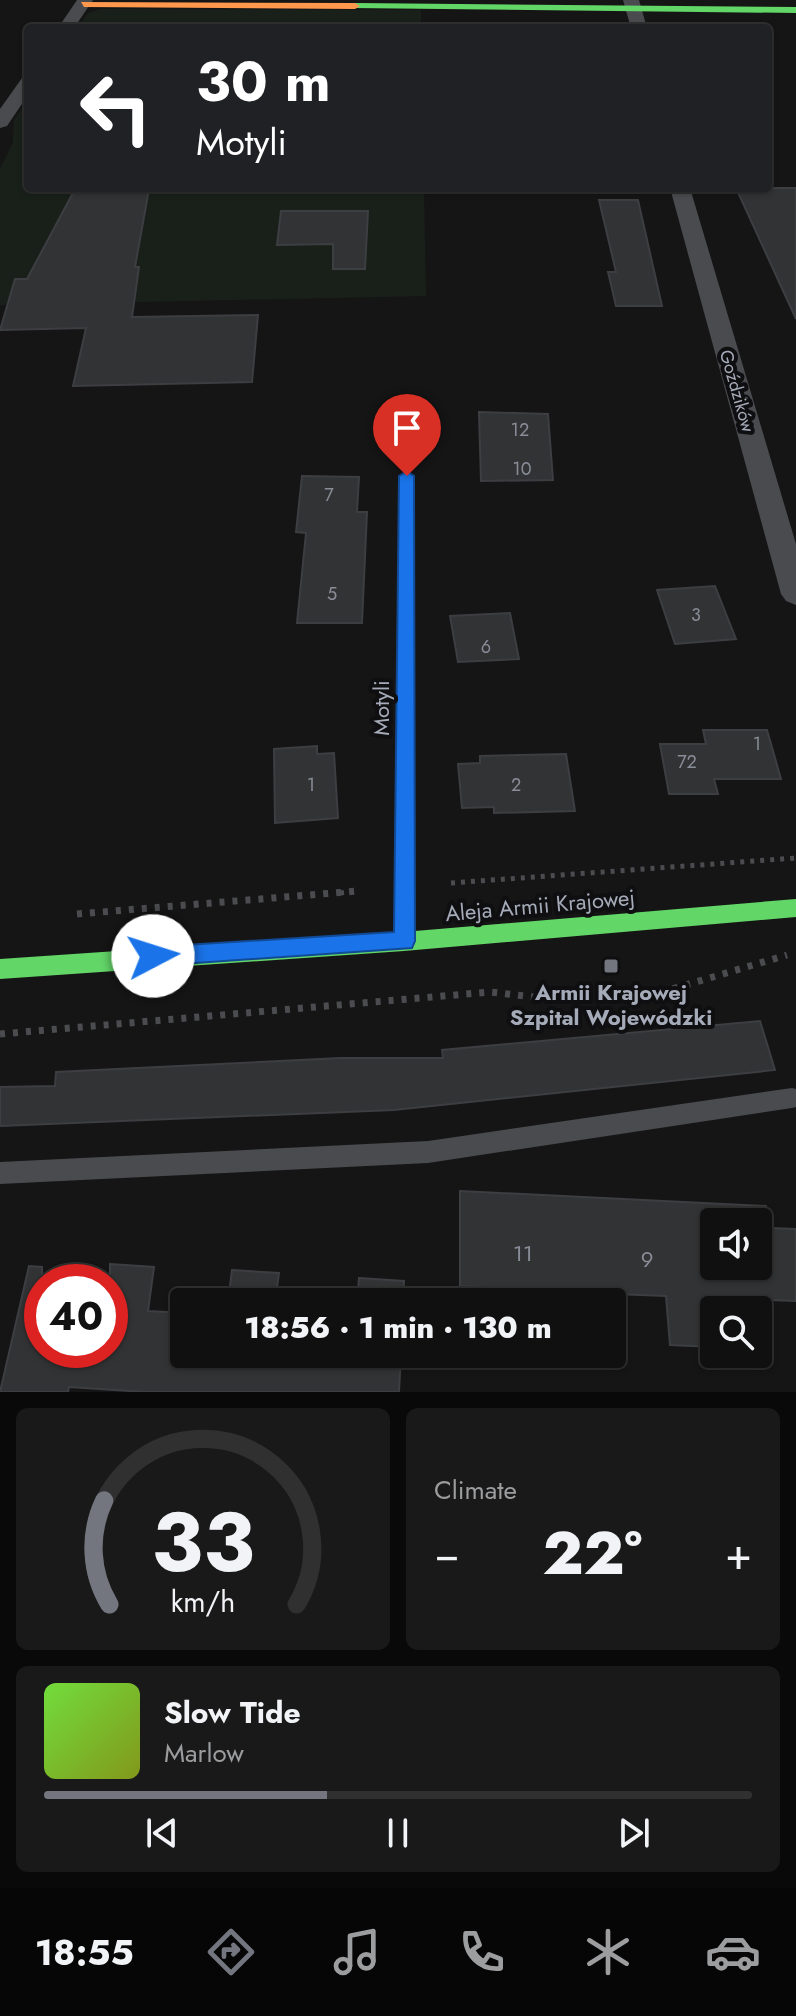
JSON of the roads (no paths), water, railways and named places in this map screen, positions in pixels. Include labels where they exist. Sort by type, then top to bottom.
[{"type":"street","points":[[69,24],[84,2],[632,4],[796,10]]},
{"type":"street","points":[[632,4],[638,24]]},
{"type":"street","points":[[0,122],[24,88]]},
{"type":"street","name":"Goździków","points":[[681,192],[796,594]]},
{"type":"street","name":"Motyli","points":[[404,941],[407,476]]},
{"type":"street","name":"Aleja Armii Krajowej","points":[[9,968],[404,941],[796,908]]},
{"type":"street","points":[[0,980],[9,968]]},
{"type":"lane","points":[[0,1173],[428,1152],[792,1098]]},
{"type":"place","name":"Armii Krajowej Szpital Wojewódzki","points":[[611,966]]}]
